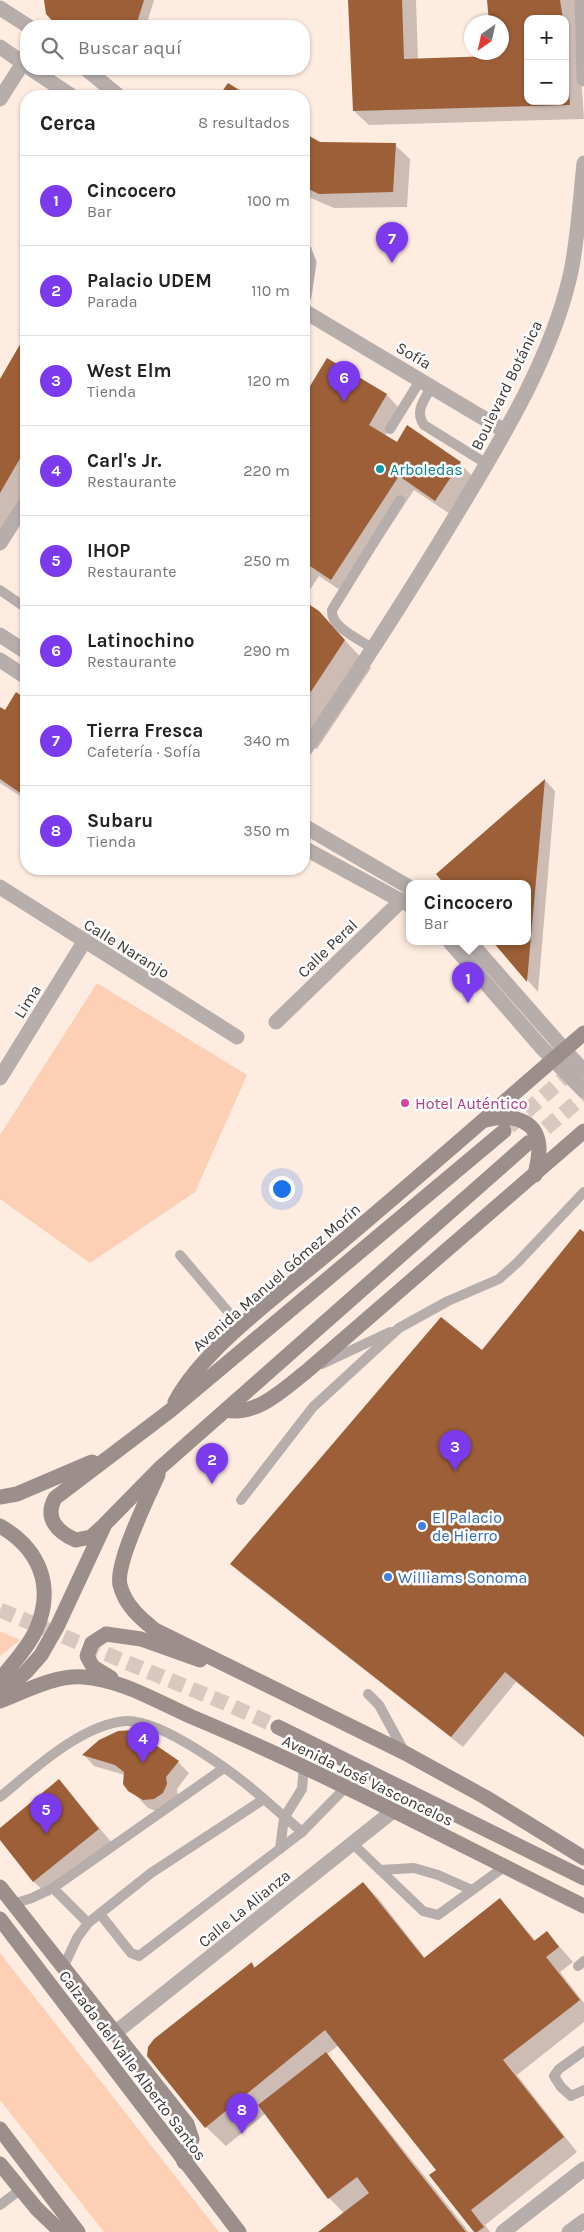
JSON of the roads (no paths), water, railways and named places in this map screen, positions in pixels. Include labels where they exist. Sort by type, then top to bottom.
[{"type":"main road","name":"Avenida Manuel Gómez Morín","points":[[171,1410],[186,1383],[197,1369],[241,1327],[486,1120],[584,1033]]},
{"type":"main road","points":[[486,1120],[511,1117],[525,1123],[533,1130],[539,1147],[534,1175]]},
{"type":"main road","name":"Avenida Manuel Gómez Morín","points":[[171,1410],[504,1131]]},
{"type":"main road","points":[[226,1410],[240,1412],[257,1406],[307,1371],[584,1131]]},
{"type":"main road","points":[[171,1410],[114,1451],[55,1498],[50,1512],[51,1521],[58,1529],[76,1540],[91,1537],[161,1467],[528,1144]]},
{"type":"main road","points":[[0,1497],[17,1494],[67,1474],[114,1451]]},
{"type":"main road","points":[[161,1467],[121,1565],[119,1583],[126,1602],[139,1617],[155,1630],[405,1753],[485,1797],[584,1858]]},
{"type":"main road","points":[[0,1694],[26,1672],[41,1655],[57,1627],[105,1524]]},
{"type":"main road","points":[[0,1526],[18,1538],[33,1554],[39,1565],[45,1586],[44,1602],[36,1631],[0,1680]]},
{"type":"main road","points":[[134,1692],[98,1670],[89,1662],[89,1649],[100,1636],[115,1634],[141,1639],[244,1675]]},
{"type":"main road","points":[[0,1701],[50,1681],[68,1677],[101,1679],[134,1692]]},
{"type":"main road","name":"Avenida José Vasconcelos","points":[[134,1692],[304,1766],[584,1906]]},
{"type":"main road","name":"Avenida José Vasconcelos","points":[[278,1727],[584,1878]]},
{"type":"main road","points":[[0,1887],[187,2124],[192,2139],[184,2162]]},
{"type":"main road","name":"Calzada del Valle Alberto Santos","points":[[0,1919],[239,2232]]},
{"type":"main road","points":[[0,2129],[78,2232]]},
{"type":"main road","points":[[0,2164],[20,2189],[62,2232]]},
{"type":"street","points":[[582,0],[584,79]]},
{"type":"street","points":[[0,8],[20,21]]},
{"type":"street","points":[[0,46],[20,61]]},
{"type":"street","points":[[0,99],[20,75]]},
{"type":"street","points":[[40,75],[63,90]]},
{"type":"street","points":[[93,75],[112,90]]},
{"type":"street","name":"Boulevard Botánica","points":[[310,742],[412,588],[487,464],[537,368],[556,322],[570,275],[584,163]]},
{"type":"street","name":"Sofía","points":[[310,314],[426,382],[505,431]]},
{"type":"street","points":[[0,543],[20,514]]},
{"type":"street","points":[[0,635],[20,648]]},
{"type":"street","points":[[0,660],[20,673]]},
{"type":"street","points":[[310,829],[406,884]]},
{"type":"street","points":[[310,851],[406,903]]},
{"type":"street","name":"Calle Naranjo","points":[[0,887],[84,942],[237,1037]]},
{"type":"street","name":"Calle Peral","points":[[276,1022],[406,903]]},
{"type":"street","name":"Lima","points":[[0,1078],[84,942]]},
{"type":"street","points":[[453,945],[542,1048],[559,1055],[584,1072]]},
{"type":"street","points":[[472,945],[559,1055],[584,1091]]},
{"type":"street","name":"Calle La Alianza","points":[[116,2032],[393,1812]]},
{"type":"street","points":[[503,2232],[584,2169]]},
{"type":"street","points":[[569,2232],[584,2221]]},
{"type":"lane","points":[[390,430],[426,382]]},
{"type":"lane","points":[[426,382],[419,409],[420,419],[424,425],[487,464]]},
{"type":"lane","points":[[372,648],[336,624],[331,615],[332,610],[400,500]]},
{"type":"lane","points":[[0,590],[20,604]]},
{"type":"lane","points":[[307,1371],[399,1328],[448,1301],[499,1279],[525,1255],[584,1192]]},
{"type":"lane","points":[[180,1255],[241,1327]]},
{"type":"lane","points":[[241,1500],[314,1407],[399,1328]]},
{"type":"lane","points":[[368,1694],[384,1713],[405,1753]]},
{"type":"lane","points":[[0,1796],[61,1748],[86,1735],[127,1721],[150,1725],[181,1741],[224,1768],[302,1832]]},
{"type":"lane","points":[[280,1849],[284,1818],[302,1789],[304,1766]]},
{"type":"lane","points":[[13,1904],[53,1888],[224,1768]]},
{"type":"lane","points":[[100,1914],[131,1953],[139,1956],[302,1832],[345,1788]]},
{"type":"lane","points":[[63,1968],[77,1938],[88,1923],[151,1873],[264,1799]]},
{"type":"lane","points":[[353,1844],[423,1911],[438,1915],[504,1867]]},
{"type":"lane","points":[[380,1870],[414,1868],[438,1875],[472,1890]]},
{"type":"lane","points":[[53,1888],[88,1923]]},
{"type":"lane","points":[[584,2051],[559,2069],[554,2076],[561,2087],[571,2096],[584,2090]]},
{"type":"lane","points":[[0,2205],[20,2189]]},
{"type":"tunnel","points":[[509,1127],[584,1060]]},
{"type":"tunnel","points":[[528,1143],[584,1096]]},
{"type":"tunnel","points":[[0,1610],[225,1703],[278,1727]]},
{"type":"place","name":"Tierra Fresca","points":[[392,263]]},
{"type":"place","name":"Latinochino","points":[[344,402]]},
{"type":"place","name":"Arboledas","points":[[380,469]]},
{"type":"place","name":"Cincocero","points":[[468,1003]]},
{"type":"place","name":"Hotel Auténtico","points":[[405,1103]]},
{"type":"place","name":"West Elm","points":[[455,1471]]},
{"type":"place","name":"Palacio UDEM","points":[[212,1484]]},
{"type":"place","name":"El Palacio de Hierro","points":[[422,1526]]},
{"type":"place","name":"Williams Sonoma","points":[[388,1577]]},
{"type":"place","name":"Carl's Jr.","points":[[143,1763]]},
{"type":"place","name":"IHOP","points":[[46,1834]]},
{"type":"place","name":"Subaru","points":[[242,2134]]}]
